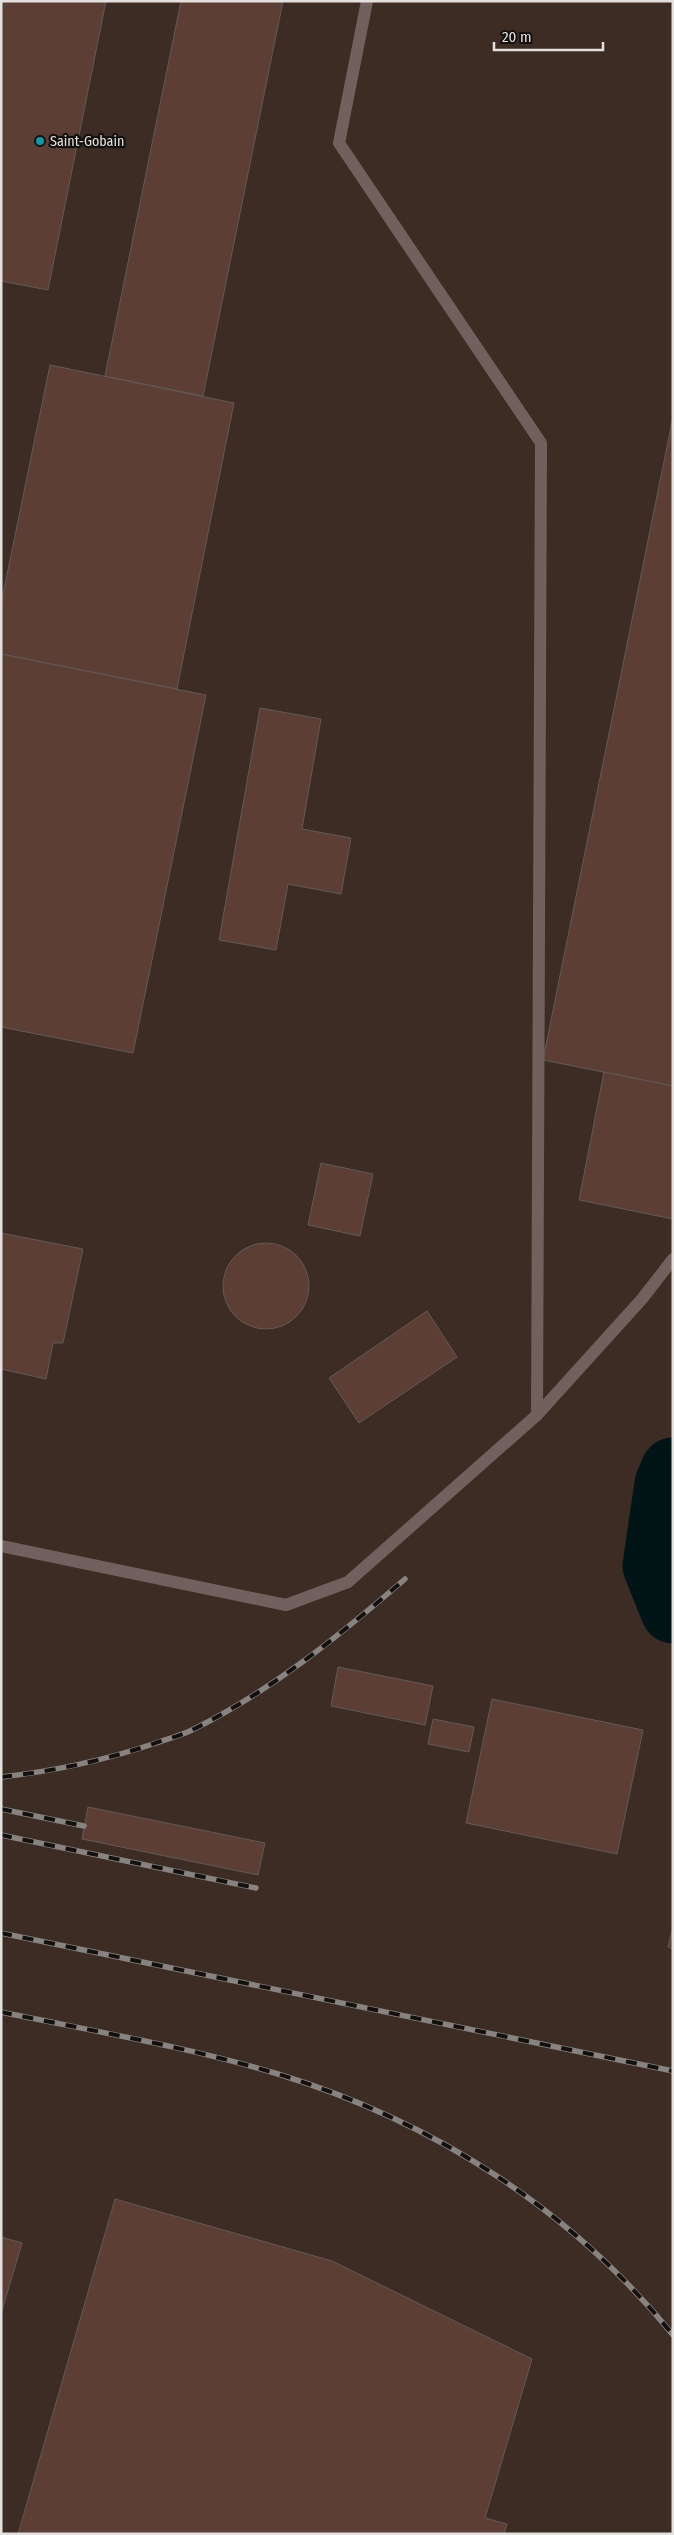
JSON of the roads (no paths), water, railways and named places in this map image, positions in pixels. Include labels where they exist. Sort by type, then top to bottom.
[{"type":"lane","points":[[368,1],[339,143],[541,443],[537,1415]]},
{"type":"lane","points":[[1,1546],[286,1605],[348,1582],[537,1415],[642,1299],[673,1259]]},
{"type":"waterway","points":[[673,1470],[667,1484],[655,1566],[673,1611]]},
{"type":"railway","points":[[1,1777],[40,1772],[97,1760],[134,1750],[192,1730],[221,1715],[277,1680],[329,1642],[405,1579]]},
{"type":"railway","points":[[1,1809],[84,1826]]},
{"type":"railway","points":[[1,1835],[256,1888]]},
{"type":"railway","points":[[1,1933],[673,2071]]},
{"type":"railway","points":[[1,2012],[140,2040],[244,2064],[335,2094],[390,2117],[444,2144],[495,2175],[544,2209],[590,2248],[633,2290],[673,2335]]},
{"type":"place","name":"Saint-Gobain","points":[[40,141]]}]
